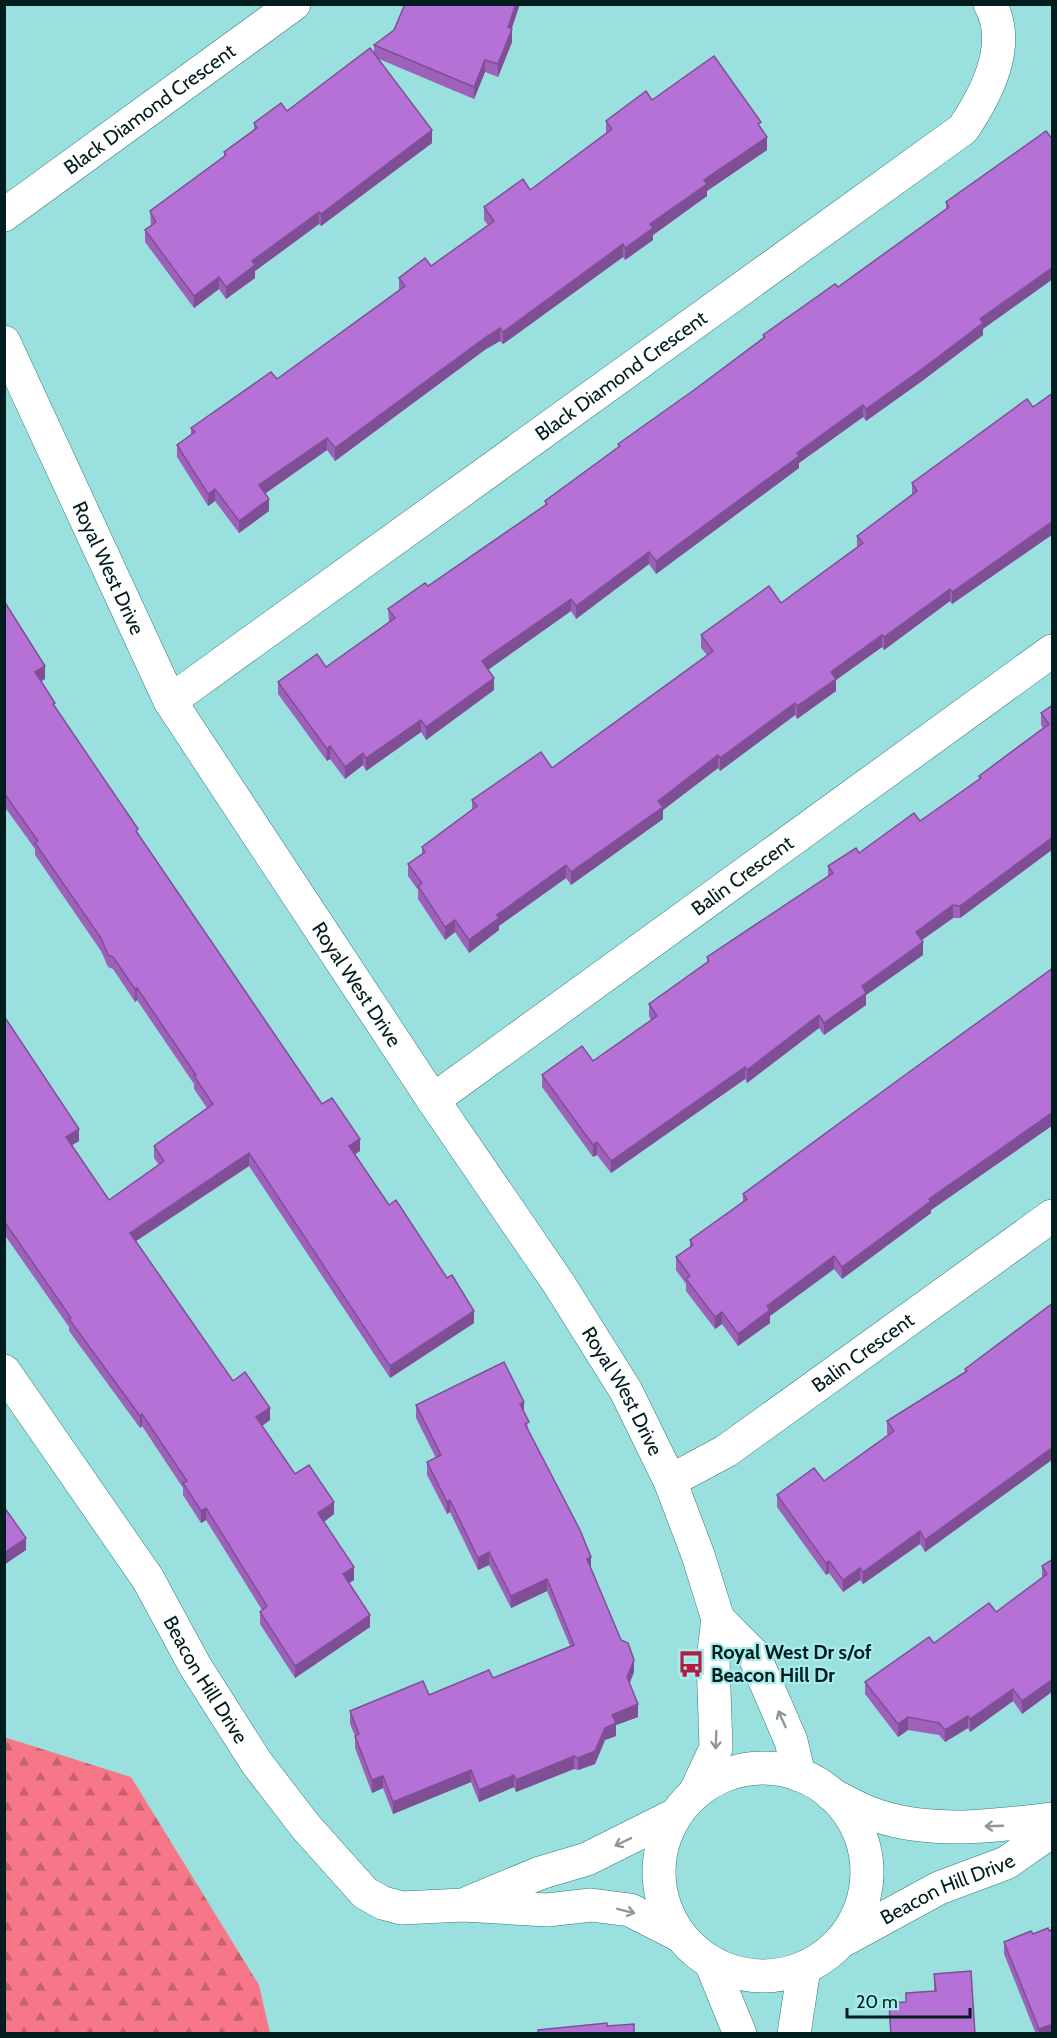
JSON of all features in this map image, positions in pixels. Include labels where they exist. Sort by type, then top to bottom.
[{"type":"street","name":"Black Diamond Crescent","points":[[4,215],[294,4]]},
{"type":"street","name":"Black Diamond Crescent","points":[[170,701],[963,129],[983,99],[994,70],[998,39],[990,4]]},
{"type":"street","name":"Royal West Drive","points":[[4,342],[170,701],[433,1100],[559,1284],[626,1391],[670,1481],[698,1555],[718,1619],[713,1659],[716,1748],[685,1804]]},
{"type":"street","name":"Balin Crescent","points":[[433,1100],[1053,651]]},
{"type":"street","name":"Balin Crescent","points":[[670,1481],[726,1452],[1053,1216]]},
{"type":"street","name":"Beacon Hill Drive","points":[[4,1371],[148,1579],[195,1666],[256,1762],[306,1827],[358,1886],[383,1903],[402,1908],[463,1905],[548,1910],[591,1905],[630,1910],[679,1935]]},
{"type":"street","name":"Royal West Drive","points":[[718,1619],[754,1655],[791,1741],[799,1775]]},
{"type":"street","points":[[772,1769],[799,1775],[816,1783],[832,1795],[853,1820],[865,1851],[867,1883],[858,1915],[840,1942],[804,1968],[773,1976],[741,1974],[711,1963],[694,1951],[679,1935],[664,1906],[658,1875],[662,1844],[685,1804],[718,1778],[745,1770],[772,1769]]},
{"type":"street","name":"Beacon Hill Drive","points":[[832,1795],[879,1816],[932,1826],[998,1826],[1053,1819]]},
{"type":"street","name":"Beacon Hill Drive","points":[[463,1905],[540,1873],[587,1859],[685,1804]]},
{"type":"street","name":"Beacon Hill Drive","points":[[840,1942],[939,1888],[1006,1863],[1053,1831]]},
{"type":"street","points":[[711,1963],[740,2034]]},
{"type":"street","points":[[794,2034],[804,1968]]},
{"type":"green space","points":[[4,1737],[131,1777],[259,1985],[270,2033],[5,2033]]},
{"type":"building","points":[[405,4],[516,4],[508,27],[512,29],[498,64],[485,60],[474,87],[374,45],[394,30]]},
{"type":"building","points":[[370,48],[432,130],[321,214],[319,212],[252,261],[255,265],[226,287],[219,277],[194,296],[145,230],[156,222],[150,211],[226,155],[224,152],[257,128],[254,123],[281,103],[287,111]]},
{"type":"building","points":[[714,56],[761,122],[758,124],[767,137],[704,180],[707,184],[650,224],[653,228],[625,248],[623,244],[503,332],[500,328],[486,337],[335,448],[327,438],[259,485],[269,499],[239,521],[215,489],[208,494],[177,445],[195,432],[191,428],[271,372],[277,379],[405,286],[399,278],[425,258],[431,266],[494,221],[484,207],[523,179],[530,190],[612,129],[606,121],[646,91],[652,100]]},
{"type":"building","points":[[1046,131],[1053,140],[1053,267],[980,319],[983,323],[922,369],[866,409],[863,405],[797,453],[799,456],[656,561],[649,552],[576,606],[571,599],[482,661],[494,678],[426,727],[421,720],[366,758],[363,753],[345,767],[330,746],[327,749],[278,682],[317,654],[326,667],[395,618],[388,609],[425,583],[428,586],[547,504],[545,501],[620,446],[618,444],[765,337],[763,335],[835,284],[838,287],[949,207],[946,202]]},
{"type":"building","points":[[1053,393],[1053,521],[952,592],[950,589],[884,637],[882,635],[831,672],[836,679],[797,706],[795,703],[720,758],[718,755],[658,801],[663,807],[571,872],[566,865],[497,915],[499,918],[469,940],[455,920],[445,927],[418,886],[422,883],[408,864],[425,852],[422,847],[477,806],[472,800],[541,752],[552,768],[713,651],[701,635],[769,586],[781,603],[863,543],[857,536],[917,491],[912,483],[1027,399],[1033,407]]},
{"type":"building","points":[[4,601],[45,666],[35,672],[55,703],[53,704],[138,829],[136,831],[322,1104],[332,1098],[360,1139],[349,1146],[389,1205],[396,1200],[447,1278],[452,1275],[474,1311],[390,1366],[249,1153],[130,1233],[233,1381],[245,1372],[270,1408],[256,1417],[295,1474],[309,1465],[334,1502],[318,1513],[354,1567],[343,1574],[370,1615],[295,1666],[260,1612],[267,1606],[206,1508],[201,1511],[183,1483],[187,1481],[142,1414],[140,1416],[69,1319],[71,1318],[4,1221],[4,1016],[79,1129],[66,1137],[109,1200],[164,1161],[154,1146],[213,1104],[137,988],[135,989],[113,957],[108,955],[101,938],[35,843],[38,841],[4,793]]},
{"type":"building","points":[[1053,705],[1053,837],[960,906],[953,905],[916,932],[923,942],[862,986],[866,993],[824,1023],[819,1015],[747,1070],[745,1067],[611,1161],[597,1142],[593,1145],[542,1075],[582,1046],[593,1061],[657,1016],[649,1004],[709,961],[707,957],[833,873],[828,866],[856,848],[859,853],[914,813],[920,821],[981,778],[979,776],[1049,724],[1041,713]]},
{"type":"building","points":[[1053,968],[1053,1112],[929,1199],[931,1201],[842,1267],[834,1256],[767,1306],[770,1310],[738,1334],[722,1312],[715,1317],[686,1279],[690,1276],[676,1257],[693,1245],[690,1240],[747,1199],[743,1194]]},
{"type":"building","points":[[1053,1303],[1053,1447],[925,1540],[920,1531],[863,1572],[860,1568],[843,1580],[829,1561],[826,1563],[777,1495],[814,1468],[824,1481],[894,1431],[887,1421],[967,1371],[965,1369]]},
{"type":"building","points":[[504,1362],[524,1402],[520,1404],[529,1422],[525,1424],[580,1530],[591,1557],[587,1559],[621,1640],[628,1643],[634,1660],[627,1677],[638,1704],[612,1715],[616,1723],[605,1728],[595,1751],[578,1758],[574,1756],[516,1780],[514,1775],[479,1790],[471,1770],[393,1802],[383,1776],[372,1780],[355,1736],[359,1734],[350,1711],[423,1681],[429,1695],[489,1670],[493,1678],[574,1645],[547,1579],[511,1596],[489,1552],[478,1558],[450,1500],[447,1502],[427,1462],[441,1455],[416,1405]]},
{"type":"building","points":[[4,1507],[26,1538],[4,1553]]},
{"type":"building","points":[[1053,1559],[1053,1679],[1022,1701],[1013,1689],[970,1719],[968,1716],[945,1730],[939,1723],[908,1717],[898,1724],[865,1682],[929,1637],[934,1643],[989,1603],[996,1612],[1047,1574],[1042,1566]]},
{"type":"building","points":[[1048,1928],[1049,1931],[1053,1929],[1053,2024],[1039,2029],[1004,1942],[1031,1931],[1033,1934]]},
{"type":"building","points":[[971,1971],[975,2034],[891,2034],[889,2003],[906,2002],[906,1993],[936,1991],[934,1974]]},
{"type":"building","points":[[607,2023],[607,2026],[634,2024],[634,2034],[538,2034],[538,2030]]},
{"type":"place","name":"Royal West Dr s/of Beacon Hill Dr","points":[[691,1664]]}]
